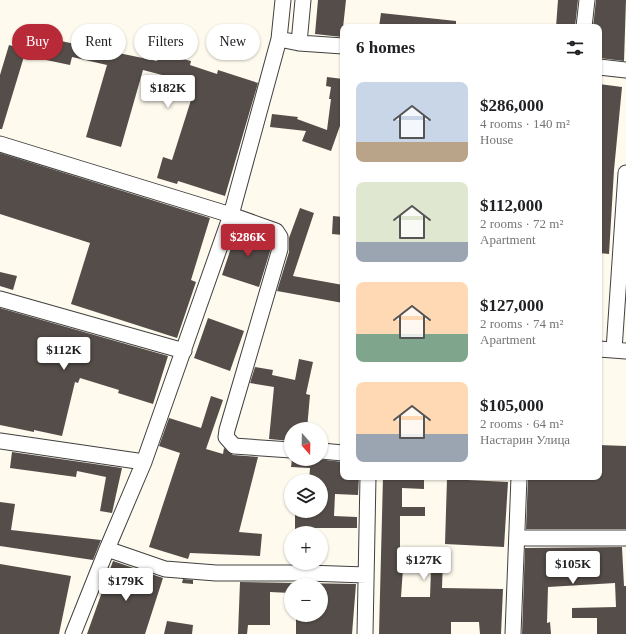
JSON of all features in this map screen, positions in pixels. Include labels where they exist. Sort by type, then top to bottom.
[{"type":"street","points":[[73,634],[144,462],[231,214],[279,39],[283,0]]},
{"type":"street","points":[[299,43],[303,0]]},
{"type":"street","points":[[584,24],[587,0]]},
{"type":"street","points":[[279,39],[299,43],[340,46]]},
{"type":"street","points":[[602,67],[626,70]]},
{"type":"street","points":[[0,144],[231,214],[276,231],[280,238],[280,249],[226,437],[234,446],[284,450]]},
{"type":"street","points":[[602,350],[620,350],[626,173]]},
{"type":"street","points":[[0,299],[184,351]]},
{"type":"street","points":[[0,441],[144,462]]},
{"type":"street","points":[[328,452],[340,453]]},
{"type":"street","points":[[365,634],[368,480]]},
{"type":"street","points":[[513,634],[519,480]]},
{"type":"street","points":[[517,538],[626,538]]},
{"type":"street","points":[[107,549],[165,569],[216,573],[366,575]]},
{"type":"building","points":[[318,0],[346,0],[343,24],[340,24],[340,37],[315,34]]},
{"type":"building","points":[[558,0],[578,0],[575,24],[556,24]]},
{"type":"building","points":[[596,0],[626,0],[624,61],[602,58],[602,24],[593,24]]},
{"type":"building","points":[[381,13],[456,21],[456,24],[379,24]]},
{"type":"building","points":[[63,41],[71,43],[70,65],[46,60],[63,60]]},
{"type":"building","points":[[9,45],[12,46],[12,60],[23,60],[2,129],[0,129],[0,75]]},
{"type":"building","points":[[126,55],[134,56],[134,60],[187,60],[191,61],[190,65],[217,74],[218,70],[258,83],[225,196],[178,181],[177,184],[157,178],[163,157],[172,160],[192,97],[163,89],[166,76],[143,70],[121,147],[86,137],[107,65],[85,60],[126,60]]},
{"type":"building","points":[[327,77],[340,79],[340,126],[331,151],[302,141],[306,131],[270,127],[272,114],[298,117],[297,119],[327,130],[331,87],[326,86]]},
{"type":"building","points":[[602,84],[622,87],[614,170],[609,254],[602,253]]},
{"type":"building","points":[[0,153],[210,218],[191,280],[196,282],[177,338],[71,304],[90,243],[0,214]]},
{"type":"building","points":[[300,208],[314,213],[293,276],[340,284],[340,302],[277,291],[289,252],[289,238]]},
{"type":"building","points":[[333,216],[340,217],[340,235],[332,234]]},
{"type":"building","points":[[238,227],[271,240],[271,248],[259,287],[222,275]]},
{"type":"building","points":[[0,272],[17,276],[13,290],[0,286]]},
{"type":"building","points":[[0,308],[168,356],[153,404],[118,393],[119,390],[80,378],[78,383],[75,382],[62,436],[0,425]]},
{"type":"building","points":[[208,318],[244,331],[230,371],[194,358]]},
{"type":"building","points":[[299,359],[313,362],[306,394],[310,395],[308,422],[284,422],[284,440],[269,439],[274,387],[250,383],[255,367],[273,370],[272,375],[295,380]]},
{"type":"building","points":[[211,396],[223,400],[206,449],[223,454],[224,448],[233,455],[258,457],[239,532],[262,534],[260,556],[190,553],[188,559],[149,547],[180,453],[159,446],[169,418],[201,428]]},
{"type":"building","points":[[602,445],[626,446],[626,529],[526,529],[528,480],[602,480]]},
{"type":"building","points":[[12,452],[122,468],[112,513],[100,511],[106,477],[77,471],[76,477],[10,468]]},
{"type":"building","points":[[328,460],[340,462],[340,480],[359,480],[358,495],[335,494],[334,516],[357,517],[357,528],[295,526],[295,518],[328,518],[328,474],[310,474],[310,468],[291,467],[328,466]]},
{"type":"building","points":[[383,480],[424,480],[424,489],[402,488],[402,507],[425,507],[425,516],[400,516],[400,555],[443,557],[442,588],[503,589],[501,634],[480,634],[479,622],[451,622],[451,634],[379,634]],"holes":[[[403,568],[431,570],[430,597],[401,597]]]},
{"type":"building","points":[[447,480],[508,482],[504,547],[445,544]]},
{"type":"building","points":[[0,502],[15,504],[11,530],[101,540],[93,560],[0,546]]},
{"type":"building","points":[[622,547],[624,586],[626,586],[626,634],[597,634],[597,618],[572,618],[572,608],[616,607],[615,583],[548,587],[547,623],[550,622],[551,634],[522,634],[525,548]]},
{"type":"building","points":[[113,561],[163,578],[145,634],[87,634]]},
{"type":"building","points":[[0,564],[71,576],[59,634],[0,634]]},
{"type":"building","points":[[183,579],[193,580],[193,584],[182,583]]},
{"type":"building","points":[[240,582],[284,583],[284,593],[270,592],[270,625],[248,625],[247,634],[238,634]]},
{"type":"building","points":[[328,584],[356,584],[352,634],[296,634],[296,622],[328,622]]},
{"type":"building","points":[[167,621],[193,625],[192,634],[164,634]]}]
